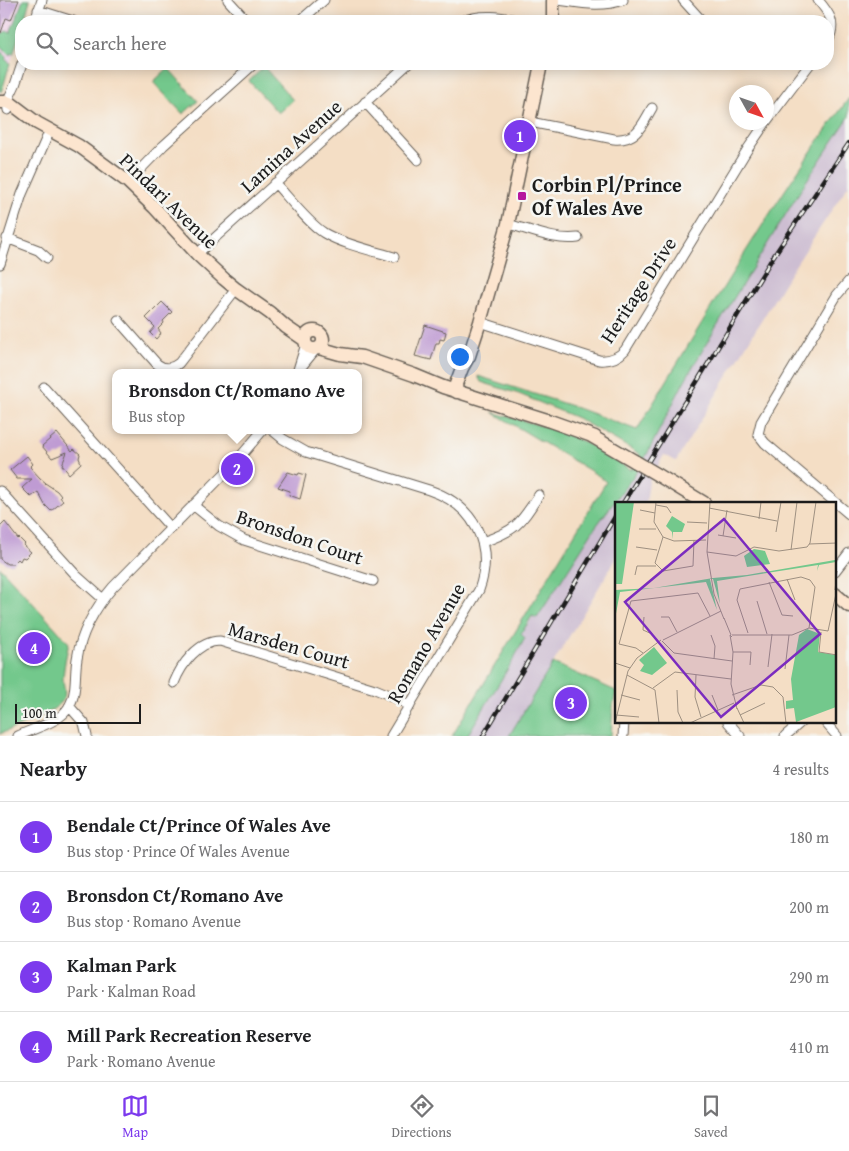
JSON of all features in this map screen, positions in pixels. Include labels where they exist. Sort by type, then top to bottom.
[{"type":"street","points":[[37,15],[42,0]]},
{"type":"street","points":[[228,0],[242,15]]},
{"type":"street","points":[[307,15],[324,0]]},
{"type":"street","points":[[550,15],[553,0]]},
{"type":"street","points":[[558,0],[592,5],[611,4],[623,0]]},
{"type":"street","points":[[683,0],[697,15]]},
{"type":"street","points":[[818,0],[829,15]]},
{"type":"street","points":[[38,10],[54,15]]},
{"type":"street","points":[[5,105],[20,70]]},
{"type":"street","points":[[128,182],[162,146],[247,70]]},
{"type":"street","name":"Lamina Avenue","points":[[197,254],[401,70]]},
{"type":"street","points":[[459,387],[462,368],[469,356],[480,322],[508,224],[540,70]]},
{"type":"street","name":"Heritage Drive","points":[[774,111],[805,70]]},
{"type":"street","points":[[365,102],[418,160]]},
{"type":"street","name":"Pindari Avenue","points":[[5,105],[26,121],[37,123],[85,150],[128,182],[154,206],[197,254],[236,289],[286,327],[340,354],[362,358],[414,375],[443,388],[459,387],[595,437],[701,502]]},
{"type":"street","points":[[530,122],[614,139],[624,139],[632,136],[639,130],[652,108]]},
{"type":"street","points":[[0,264],[22,194],[50,130]]},
{"type":"street","name":"Heritage Drive","points":[[480,322],[599,360],[613,359],[621,354],[761,130]]},
{"type":"street","points":[[275,183],[311,222],[326,234],[394,257]]},
{"type":"street","points":[[508,224],[557,238],[578,238]]},
{"type":"street","points":[[7,238],[38,250],[47,258]]},
{"type":"street","points":[[835,502],[765,443],[758,434],[760,422],[838,295],[849,281]]},
{"type":"street","points":[[118,320],[157,364],[164,368],[171,368],[179,363],[236,289]]},
{"type":"street","points":[[300,369],[313,342]]},
{"type":"street","points":[[44,387],[171,528]]},
{"type":"street","points":[[18,736],[59,717],[67,709],[74,698],[77,659],[81,642],[90,620],[103,599],[234,464],[260,434]]},
{"type":"street","name":"Romano Avenue","points":[[278,434],[294,446],[316,456],[447,497],[467,514],[478,530],[484,552],[484,571],[479,590],[392,736]]},
{"type":"street","points":[[0,491],[76,575],[103,599]]},
{"type":"street","points":[[482,542],[500,536],[514,528],[539,495]]},
{"type":"street","points":[[836,503],[849,514]]},
{"type":"street","name":"Bronsdon Court","points":[[193,505],[219,526],[244,540],[373,581]]},
{"type":"street","points":[[836,569],[849,553]]},
{"type":"street","points":[[836,595],[849,606]]},
{"type":"street","name":"Marsden Court","points":[[174,683],[184,664],[200,647],[209,642],[220,641],[375,689],[410,706]]},
{"type":"street","points":[[67,709],[84,723],[86,736]]},
{"type":"street","points":[[730,724],[740,736]]},
{"type":"street","points":[[785,736],[798,724]]},
{"type":"street","points":[[827,724],[837,736]]},
{"type":"shaded area","points":[[0,0],[30,0],[26,15],[15,15],[15,49],[2,91],[0,92]]},
{"type":"shaded area","points":[[849,117],[849,184],[791,272],[676,461],[664,455],[649,481],[646,502],[615,502],[615,561],[509,736],[467,736],[525,638],[521,634],[533,616],[537,618],[594,529],[646,456],[685,380],[805,183]]},
{"type":"green space","points":[[23,0],[30,0],[26,15],[17,15]]},
{"type":"green space","points":[[15,20],[15,49],[13,54],[11,53],[10,55],[0,46],[0,34],[7,31],[10,33]]},
{"type":"green space","points":[[0,51],[7,57],[5,59],[10,63],[2,91],[0,92]]},
{"type":"green space","points":[[166,70],[170,70],[198,101],[183,114],[153,82]]},
{"type":"green space","points":[[261,70],[267,70],[293,100],[278,113],[249,81]]},
{"type":"green space","points":[[849,98],[849,117],[805,183],[718,324],[685,380],[646,456],[594,529],[537,618],[532,616],[521,634],[525,638],[512,662],[467,736],[452,736],[606,482],[492,412],[567,434],[604,453],[631,470],[640,454],[577,418],[519,394],[481,382],[478,376],[572,406],[637,430],[766,220]]},
{"type":"green space","points":[[0,567],[69,643],[63,678],[64,698],[54,709],[0,734]]},
{"type":"green space","points":[[553,663],[615,691],[611,736],[509,736]]},
{"type":"building","points":[[0,0],[19,0],[11,20],[6,18],[1,33],[0,33]]},
{"type":"building","points":[[162,302],[172,312],[158,329],[161,333],[156,339],[150,333],[155,327],[146,318]]},
{"type":"building","points":[[425,325],[446,332],[444,340],[440,339],[439,343],[436,343],[431,360],[415,356]]},
{"type":"building","points":[[57,433],[72,451],[74,449],[80,454],[81,463],[69,474],[62,465],[67,452],[52,458],[42,446]]},
{"type":"building","points":[[27,456],[33,464],[30,467],[61,496],[63,501],[51,511],[45,505],[38,492],[31,497],[22,488],[32,479],[17,479],[10,470]]},
{"type":"building","points":[[288,472],[306,475],[300,499],[289,495],[290,491],[278,487]]},
{"type":"building","points":[[5,522],[31,552],[25,558],[22,557],[20,561],[18,559],[13,564],[7,564],[0,559],[0,527]]},
{"type":"railway","points":[[624,502],[773,257],[849,143]]},
{"type":"railway","points":[[483,736],[615,517]]},
{"type":"place","name":"Bendale Ct/Prince Of Wales Ave","points":[[520,136]]},
{"type":"place","name":"Corbin Pl/Prince Of Wales Ave","points":[[522,196]]},
{"type":"place","name":"Bronsdon Ct/Romano Ave","points":[[237,469]]},
{"type":"place","name":"Mill Park Recreation Reserve","points":[[34,648]]},
{"type":"place","name":"Kalman Park","points":[[571,703]]}]
